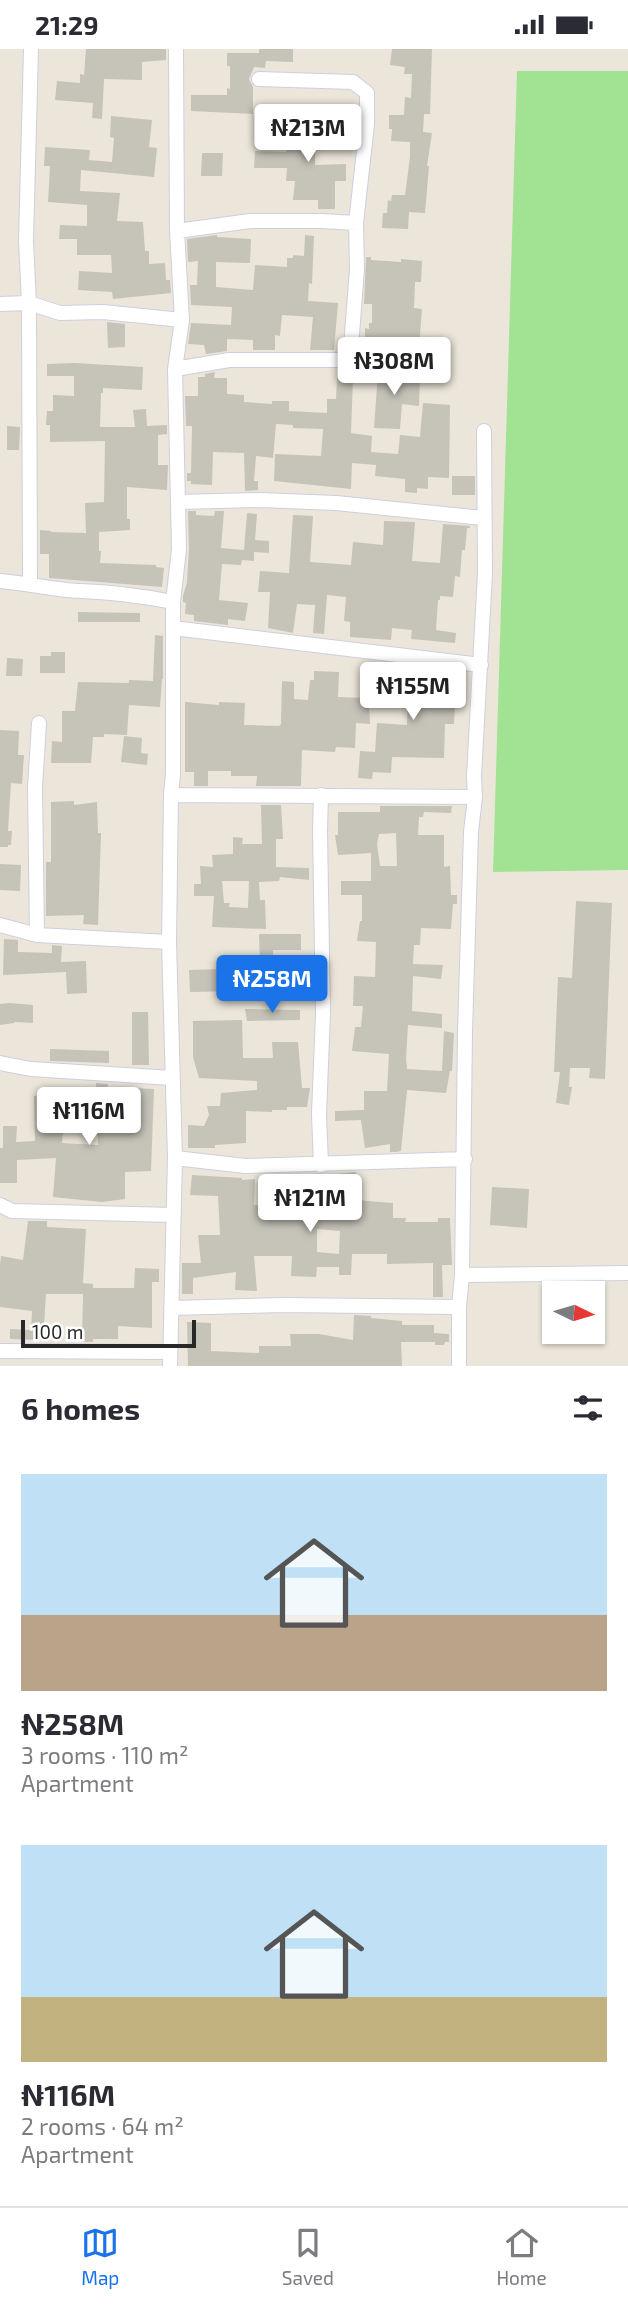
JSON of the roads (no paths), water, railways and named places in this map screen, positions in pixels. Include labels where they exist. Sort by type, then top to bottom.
[{"type":"street","points":[[30,49],[26,241],[29,303],[30,583]]},
{"type":"street","points":[[0,1351],[170,1359],[175,1158],[169,941],[173,602],[179,549],[175,369],[182,320],[177,231],[176,49]]},
{"type":"street","points":[[175,369],[229,360],[350,360],[357,269],[356,223],[367,124],[367,93],[353,82],[259,79]]},
{"type":"street","points":[[177,231],[250,221],[356,223]]},
{"type":"street","points":[[0,304],[29,303],[60,313],[103,312],[182,320]]},
{"type":"street","points":[[458,1366],[471,832],[475,797],[485,573],[484,431]]},
{"type":"street","points":[[178,502],[260,500],[336,503],[483,518]]},
{"type":"street","points":[[0,581],[80,591],[100,590],[133,594],[173,602]]},
{"type":"street","points":[[173,628],[481,665]]},
{"type":"street","points":[[37,935],[35,788],[39,723]]},
{"type":"street","points":[[171,795],[475,797]]},
{"type":"street","points":[[321,795],[321,1165]]},
{"type":"street","points":[[0,925],[37,935],[169,941]]},
{"type":"street","points":[[0,1063],[31,1069],[172,1078]]},
{"type":"street","points":[[175,1158],[245,1166],[465,1159]]},
{"type":"street","points":[[0,1205],[12,1211],[173,1215]]},
{"type":"street","points":[[462,1275],[628,1273]]},
{"type":"street","points":[[171,1308],[284,1305],[459,1307]]}]
